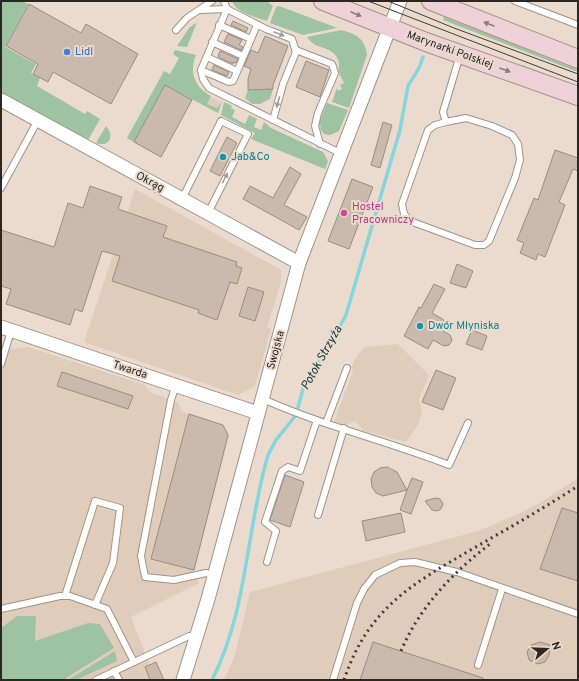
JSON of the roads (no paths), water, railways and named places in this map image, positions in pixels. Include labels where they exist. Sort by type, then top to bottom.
[{"type":"main road","name":"Marynarki Polskiej","points":[[323,1],[389,28],[578,96]]},
{"type":"main road","points":[[431,1],[578,59]]},
{"type":"street","name":"Swojska","points":[[183,680],[215,575],[299,263],[400,1]]},
{"type":"street","name":"Okrąg","points":[[1,100],[299,263]]},
{"type":"street","name":"Twarda","points":[[6,329],[258,413]]},
{"type":"lane","points":[[176,30],[187,18],[201,10],[212,1]]},
{"type":"lane","points":[[224,1],[227,10],[219,25],[201,70],[209,88],[342,154]]},
{"type":"lane","points":[[515,1],[578,25]]},
{"type":"lane","points":[[201,10],[227,10],[257,25],[292,39],[296,50],[273,120]]},
{"type":"lane","points":[[219,25],[251,39]]},
{"type":"lane","points":[[201,70],[228,82],[233,81],[257,25]]},
{"type":"lane","points":[[212,42],[243,56]]},
{"type":"lane","points":[[296,50],[332,64],[335,68],[335,73],[318,113],[315,126],[320,144]]},
{"type":"lane","points":[[446,122],[443,112],[461,54]]},
{"type":"lane","points":[[207,57],[237,71]]},
{"type":"lane","points":[[466,118],[492,126],[512,135],[518,144],[520,160],[515,178],[489,241],[484,245],[475,245],[410,221],[404,214],[402,204],[428,130],[446,122],[466,118]]},
{"type":"lane","points":[[1,188],[4,177],[38,120]]},
{"type":"lane","points":[[182,199],[221,121],[248,134],[208,213]]},
{"type":"lane","points":[[1,364],[6,329]]},
{"type":"lane","points":[[326,423],[347,368]]},
{"type":"lane","points":[[176,386],[171,400],[141,556],[145,577],[174,580],[206,573],[215,575]]},
{"type":"lane","points":[[263,399],[291,412],[405,447],[449,465],[468,423]]},
{"type":"lane","points":[[267,562],[276,531],[265,522],[282,470],[288,467],[300,471],[317,420]]},
{"type":"lane","points":[[318,515],[344,428]]},
{"type":"lane","points":[[65,596],[95,501],[120,508],[113,563],[95,605]]},
{"type":"lane","points":[[333,680],[357,603],[364,588],[376,575],[389,567],[400,563],[415,562],[457,572],[502,589],[578,614]]},
{"type":"lane","points":[[478,665],[502,589]]},
{"type":"lane","points":[[1,609],[65,596],[107,609],[134,662]]},
{"type":"lane","points":[[96,680],[189,636],[196,637]]},
{"type":"lane","points":[[114,671],[119,680]]},
{"type":"waterway","name":"Potok Strzyża","points":[[212,680],[224,653],[240,598],[255,512],[268,455],[276,440],[296,415],[304,385],[346,315],[400,130],[408,86],[419,68],[423,57]]},
{"type":"tram line","points":[[368,1],[578,82]]},
{"type":"tram line","points":[[388,1],[454,28],[578,74]]},
{"type":"railway","points":[[344,680],[354,655],[366,634],[379,616],[395,600],[431,574],[578,486]]},
{"type":"railway","points":[[401,651],[417,620],[438,592],[463,566],[490,544]]},
{"type":"place","name":"Lidl","points":[[67,52]]},
{"type":"place","name":"Jab&Co","points":[[223,157]]},
{"type":"place","name":"Hostel Pracowniczy","points":[[344,213]]},
{"type":"place","name":"Dwór Młyniska","points":[[420,326]]}]
